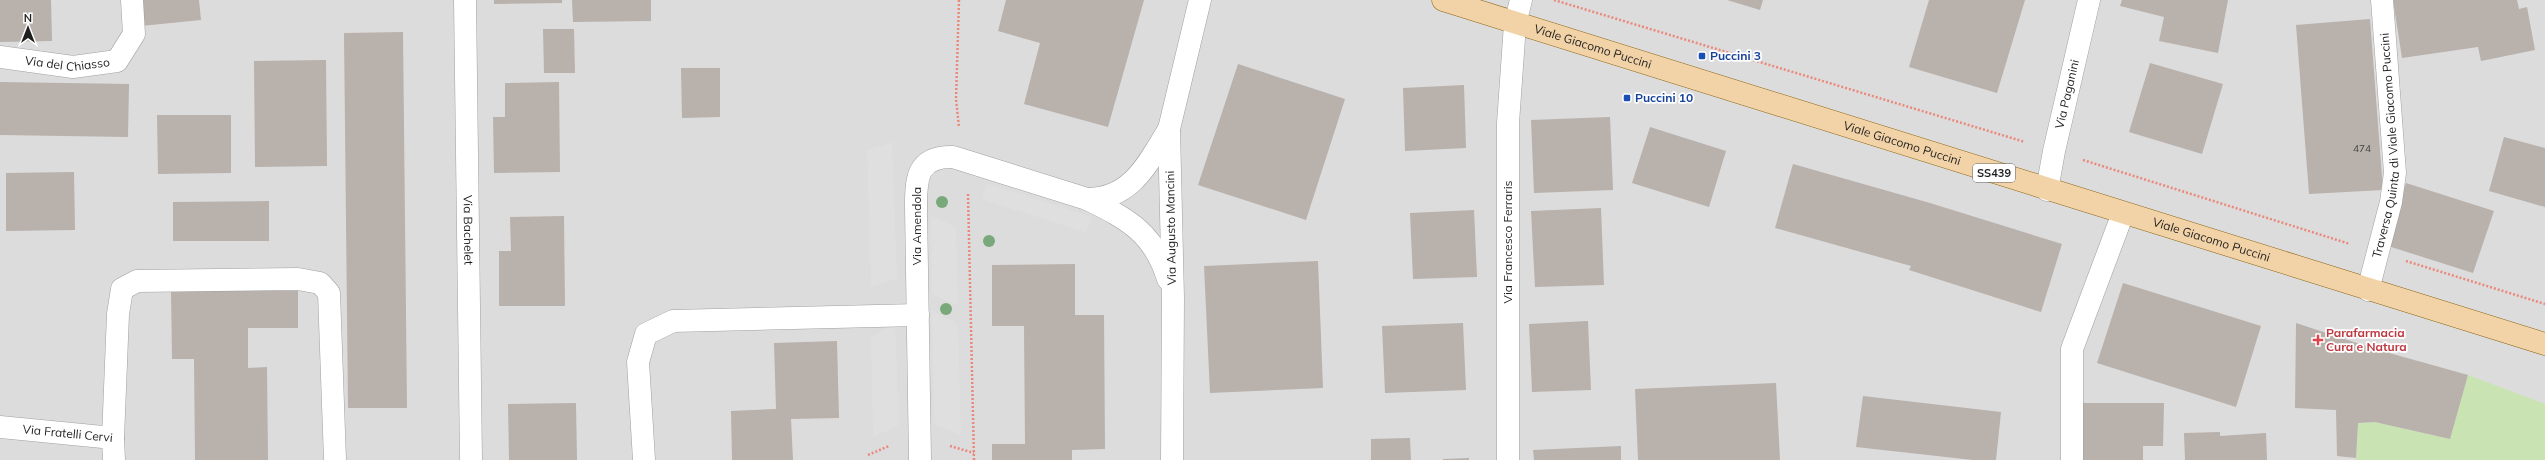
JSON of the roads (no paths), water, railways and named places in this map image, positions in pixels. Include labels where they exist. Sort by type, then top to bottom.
[{"type":"main road","name":"Viale Giacomo Puccini","points":[[1443,0],[1515,24],[2545,344]]},
{"type":"street","name":"Via del Chiasso","points":[[0,58],[73,67],[117,61],[134,34],[132,0]]},
{"type":"street","name":"Via Bachelet","points":[[465,0],[471,460]]},
{"type":"street","name":"Via Augusto Mancini","points":[[1172,460],[1173,298],[1169,129],[1200,0]]},
{"type":"street","name":"Via Francesco Ferraris","points":[[1508,460],[1508,123],[1515,24],[1521,0]]},
{"type":"street","name":"Via Paganini","points":[[2047,190],[2054,151],[2089,0]]},
{"type":"street","name":"Traversa Quinta di Viale Giacomo Puccini","points":[[2368,290],[2391,202],[2395,173],[2382,0]]},
{"type":"street","name":"Via Amendola","points":[[1087,199],[1104,199],[1127,187],[1148,164],[1169,129]]},
{"type":"street","name":"Via Amendola","points":[[920,460],[916,183],[919,173],[926,164],[940,157],[953,157],[1087,199],[1126,220],[1148,239],[1162,258],[1173,298]]},
{"type":"street","points":[[2072,460],[2072,349],[2123,213]]},
{"type":"street","points":[[113,438],[118,314],[122,289],[136,281],[298,279],[320,283],[329,293],[335,460]]},
{"type":"street","points":[[644,460],[638,362],[646,334],[672,322],[918,315]]},
{"type":"street","name":"Via Fratelli Cervi","points":[[0,427],[113,438],[114,460]]},
{"type":"place","name":"Puccini 3","points":[[1702,56]]},
{"type":"place","name":"Puccini 10","points":[[1627,98]]},
{"type":"place","name":"Parafarmacia Cura e Natura","points":[[2318,340]]}]
